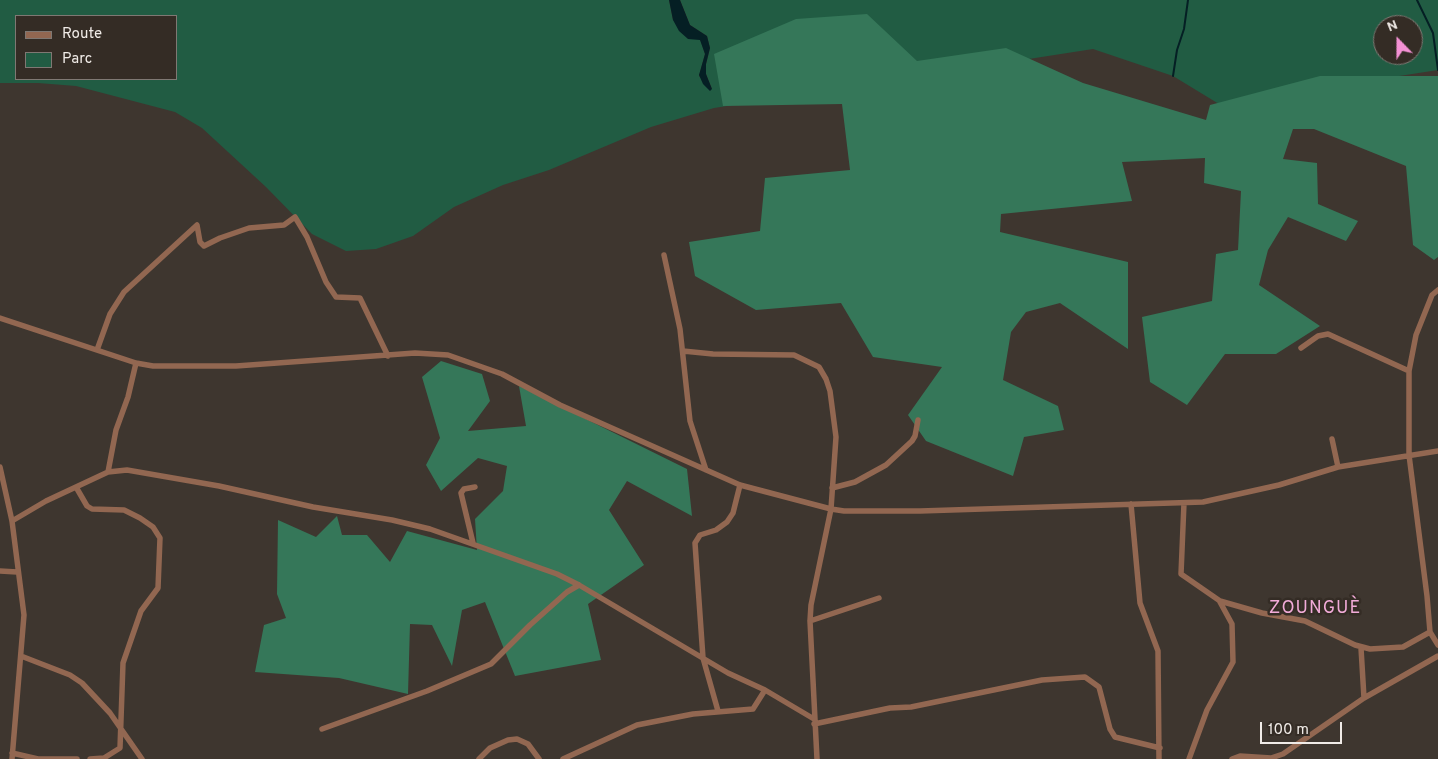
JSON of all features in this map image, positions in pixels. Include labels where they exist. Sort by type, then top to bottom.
[{"type":"street","points":[[97,350],[110,314],[124,292],[197,224],[200,242],[204,246],[249,228],[284,225],[295,217],[307,237],[326,282],[336,297],[360,298],[388,356]]},
{"type":"street","points":[[664,255],[683,351],[690,422],[706,470]]},
{"type":"street","points":[[1438,290],[1432,295],[1416,335],[1409,371],[1409,455],[1428,596],[1430,632],[1438,645]]},
{"type":"street","points":[[0,318],[136,364],[175,367],[236,366],[434,353],[468,361],[502,374],[560,405],[740,485],[831,509],[920,511],[1184,504],[1247,493],[1338,467],[1438,451]]},
{"type":"street","points":[[1301,348],[1318,336],[1328,334],[1409,371]]},
{"type":"street","points":[[683,351],[713,354],[794,355],[819,367],[830,391],[836,437],[831,509],[811,605],[810,621],[816,759]]},
{"type":"street","points":[[108,472],[116,430],[128,397],[136,364]]},
{"type":"street","points":[[832,488],[855,482],[886,465],[912,441],[918,420]]},
{"type":"street","points":[[1332,439],[1338,467]]},
{"type":"street","points":[[0,466],[12,521],[24,615],[12,756],[38,759],[77,759]]},
{"type":"street","points":[[12,521],[108,472],[127,470],[212,485],[313,507],[392,520],[430,529],[473,543],[579,585],[703,658],[765,690],[814,722],[890,708],[912,707],[1042,680],[1085,677],[1099,687],[1110,729],[1115,737],[1120,740],[1160,748]]},
{"type":"street","points":[[718,711],[703,658],[694,543],[700,535],[716,530],[727,522],[733,513],[740,485]]},
{"type":"street","points":[[76,487],[87,506],[92,509],[124,510],[153,527],[160,538],[158,588],[141,611],[123,664],[120,748],[104,758],[90,759]]},
{"type":"street","points":[[473,543],[461,493],[464,489],[474,487]]},
{"type":"street","points":[[1131,504],[1140,603],[1158,651],[1159,759]]},
{"type":"street","points":[[1184,504],[1181,574],[1220,601],[1306,621],[1361,648],[1396,648],[1414,642],[1430,632]]},
{"type":"street","points":[[0,571],[17,572]]},
{"type":"street","points":[[322,729],[427,691],[491,664],[530,625],[567,592],[579,585]]},
{"type":"street","points":[[810,621],[879,598]]},
{"type":"street","points":[[1189,759],[1207,710],[1233,662],[1232,624],[1220,601]]},
{"type":"street","points":[[1361,648],[1364,698]]},
{"type":"street","points":[[21,656],[70,675],[82,683],[110,713],[142,759]]},
{"type":"street","points":[[1232,759],[1240,756],[1277,757],[1364,698],[1438,656]]},
{"type":"street","points":[[563,759],[637,725],[718,711],[755,708],[765,690]]},
{"type":"street","points":[[479,759],[490,748],[508,740],[516,739],[528,744],[539,759]]},
{"type":"green space","points":[[0,0],[669,0],[673,20],[700,39],[705,54],[699,76],[712,89],[706,74],[706,64],[710,48],[707,36],[690,25],[680,0],[1438,0],[1438,70],[1219,104],[1173,76],[1093,49],[714,108],[651,127],[549,170],[503,185],[454,207],[413,236],[376,249],[346,251],[312,234],[266,187],[202,128],[175,112],[76,86],[0,83]]},
{"type":"green space","points":[[867,14],[917,61],[1006,48],[1083,83],[1206,120],[1210,105],[1320,76],[1438,76],[1438,257],[1434,260],[1413,245],[1406,166],[1314,129],[1293,129],[1283,159],[1317,163],[1318,204],[1358,221],[1346,241],[1288,217],[1268,250],[1259,285],[1320,326],[1276,354],[1225,354],[1187,405],[1150,382],[1142,317],[1212,301],[1216,254],[1238,250],[1241,191],[1204,183],[1205,158],[1122,162],[1132,201],[1001,214],[1000,232],[1128,262],[1128,349],[1060,303],[1026,312],[1011,332],[1003,380],[1058,406],[1064,430],[1024,437],[1013,476],[926,441],[908,415],[942,367],[873,357],[841,303],[756,310],[695,276],[689,242],[760,231],[765,178],[850,170],[842,104],[723,106],[714,54],[796,19]]},
{"type":"green space","points":[[441,361],[482,374],[490,401],[468,431],[526,426],[519,386],[687,469],[692,516],[627,481],[609,510],[644,565],[588,604],[601,660],[515,676],[485,602],[462,610],[452,666],[432,625],[410,624],[408,694],[339,678],[255,672],[264,625],[286,618],[277,594],[278,520],[316,537],[337,516],[342,535],[367,535],[390,562],[407,531],[477,550],[475,519],[503,491],[507,466],[478,458],[441,491],[426,465],[440,438],[422,377]]},
{"type":"water","points":[[669,0],[680,0],[690,25],[707,36],[710,48],[706,64],[706,74],[712,89],[710,91],[703,84],[699,75],[705,54],[700,40],[688,39],[679,31],[673,20]]},
{"type":"waterway","points":[[1173,76],[1177,50],[1184,29],[1188,0]]},
{"type":"waterway","points":[[1417,0],[1433,33],[1438,70]]},
{"type":"district","name":"ZOUNGUÈ","points":[[1315,609]]}]
